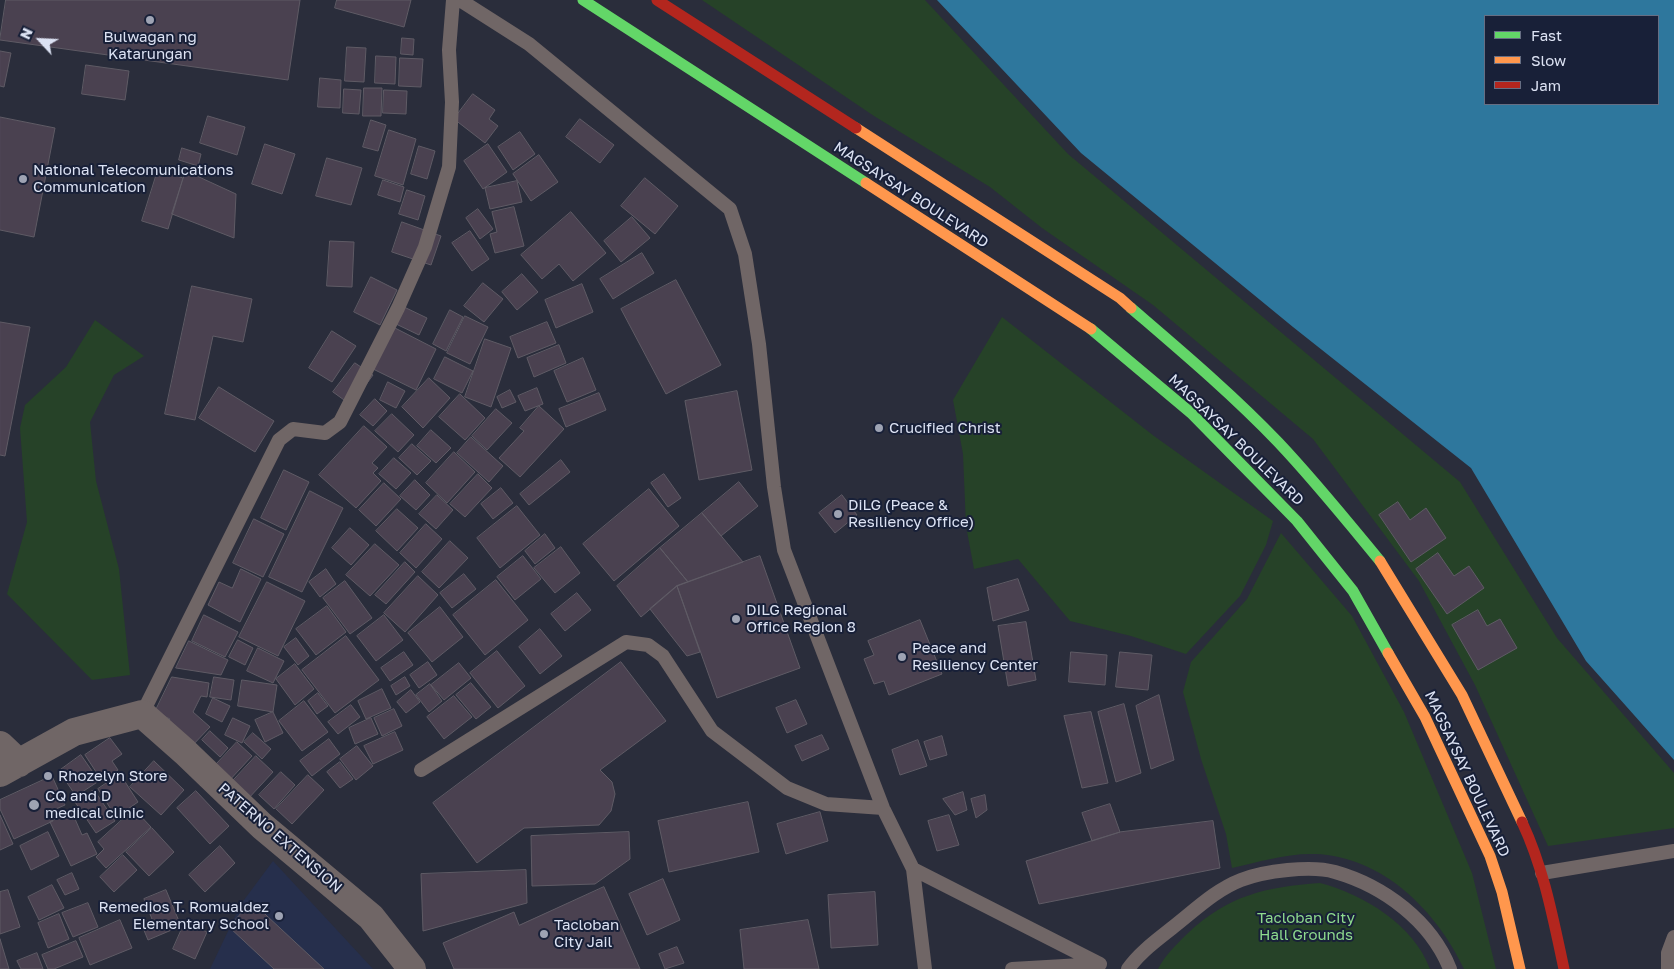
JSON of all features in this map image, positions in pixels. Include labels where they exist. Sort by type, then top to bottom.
[{"type":"main road","name":"MAGSAYSAY BOULEVARD","points":[[584,0],[1096,332],[1191,413],[1291,514],[1353,591],[1425,717],[1490,856],[1502,892],[1520,969]]},
{"type":"main road","name":"MAGSAYSAY BOULEVARD","points":[[658,0],[1120,298],[1219,384],[1326,495],[1387,570],[1462,695],[1530,838],[1542,873],[1564,969]]},
{"type":"street","points":[[0,745],[10,768],[74,732],[142,714]]},
{"type":"street","name":"PATERNO EXTENSION","points":[[142,714],[185,752],[262,826],[371,917],[412,969]]},
{"type":"lane","points":[[142,714],[279,440],[293,429],[325,433],[340,422],[398,308],[421,256],[449,168],[452,102],[449,50],[453,0]]},
{"type":"lane","points":[[460,0],[529,44],[730,209],[745,254],[748,272],[759,344],[774,487],[784,550],[883,808],[913,869],[925,969]]},
{"type":"lane","points":[[421,770],[626,642],[648,646],[662,656],[712,731],[787,788],[826,804],[883,808]]},
{"type":"lane","points":[[1542,873],[1674,851]]},
{"type":"lane","points":[[913,869],[1100,967]]},
{"type":"lane","points":[[1128,969],[1151,945],[1222,889],[1241,880],[1285,871],[1314,870],[1334,871],[1360,881],[1403,906],[1433,939],[1450,969]]},
{"type":"lane","points":[[1668,969],[1668,953],[1674,937]]},
{"type":"lane","points":[[1012,969],[1100,967]]},
{"type":"shaded area","points":[[937,0],[1674,0],[1674,760],[1586,661],[1471,468],[1293,327],[1081,153]]},
{"type":"shaded area","name":"Remedios T. Romualdez Elementary School","points":[[273,861],[373,969],[210,969],[241,904]]},
{"type":"green space","points":[[702,0],[925,0],[1068,154],[1460,482],[1557,638],[1674,773],[1674,828],[1548,846],[1475,685],[1419,581],[1313,439],[1153,305],[1042,228],[990,187],[874,116]]},
{"type":"green space","points":[[1002,317],[1154,436],[1273,521],[1266,545],[1240,596],[1186,654],[1131,636],[1070,621],[1018,559],[974,569],[966,526],[963,454],[953,400]]},
{"type":"green space","points":[[95,320],[144,356],[114,375],[90,422],[96,481],[119,569],[130,675],[92,680],[7,594],[27,522],[20,428],[25,405],[66,367]]},
{"type":"green space","points":[[1281,533],[1352,616],[1404,712],[1472,873],[1496,969],[1464,969],[1453,947],[1423,908],[1404,890],[1384,876],[1363,865],[1340,857],[1305,854],[1273,858],[1232,868],[1226,834],[1201,759],[1183,692],[1191,662],[1247,599]]},
{"type":"green space","name":"Tacloban City Hall Grounds","points":[[1320,883],[1369,903],[1400,925],[1422,953],[1430,969],[1158,969],[1167,955],[1187,934],[1217,910],[1249,895],[1282,887]]},
{"type":"building","name":"Bulwagan ng Katarungan","points":[[6,0],[300,0],[288,80],[0,40]]},
{"type":"building","points":[[337,0],[411,0],[404,27],[335,8]]},
{"type":"building","points":[[402,38],[414,39],[413,55],[401,54]]},
{"type":"building","points":[[347,47],[366,48],[364,82],[345,81]]},
{"type":"building","points":[[0,51],[11,53],[4,87],[0,86]]},
{"type":"building","points":[[376,56],[396,57],[395,84],[375,83]]},
{"type":"building","points":[[400,58],[423,59],[421,87],[399,86]]},
{"type":"building","points":[[86,65],[129,71],[125,100],[82,94]]},
{"type":"building","points":[[320,78],[341,80],[340,108],[318,107]]},
{"type":"building","points":[[364,88],[382,88],[381,116],[363,116]]},
{"type":"building","points":[[344,89],[361,90],[359,114],[343,113]]},
{"type":"building","points":[[384,90],[407,91],[406,114],[383,113]]},
{"type":"building","points":[[473,94],[495,110],[489,119],[498,126],[485,143],[454,119]]},
{"type":"building","points":[[208,116],[245,127],[237,155],[200,143]]},
{"type":"building","name":"National Telecomunications Communication","points":[[0,117],[55,128],[34,237],[0,230]]},
{"type":"building","points":[[580,119],[614,145],[600,163],[566,137]]},
{"type":"building","points":[[371,120],[386,125],[378,151],[363,147]]},
{"type":"building","points":[[389,130],[416,139],[403,185],[375,176]]},
{"type":"building","points":[[520,132],[535,154],[513,170],[498,147]]},
{"type":"building","points":[[265,144],[295,154],[282,194],[252,184]]},
{"type":"building","points":[[488,144],[507,172],[483,189],[464,161]]},
{"type":"building","points":[[419,146],[435,151],[427,179],[411,174]]},
{"type":"building","points":[[182,148],[201,154],[198,166],[179,160]]},
{"type":"building","points":[[539,155],[558,182],[531,201],[513,174]]},
{"type":"building","points":[[327,158],[362,168],[351,205],[316,196]]},
{"type":"building","points":[[158,170],[183,178],[168,229],[142,221]]},
{"type":"building","points":[[186,171],[236,194],[234,238],[172,214]]},
{"type":"building","points":[[645,178],[678,206],[655,234],[621,206]]},
{"type":"building","points":[[383,180],[404,187],[400,202],[378,195]]},
{"type":"building","points":[[517,181],[522,202],[490,209],[485,188]]},
{"type":"building","points":[[407,190],[425,196],[418,220],[399,214]]},
{"type":"building","points":[[514,207],[524,246],[495,253],[490,234],[497,232],[492,212]]},
{"type":"building","points":[[478,209],[493,229],[480,239],[466,218]]},
{"type":"building","points":[[571,212],[606,253],[573,281],[559,264],[542,279],[521,255]]},
{"type":"building","points":[[632,217],[650,238],[621,262],[604,241]]},
{"type":"building","points":[[402,222],[441,236],[431,265],[392,252]]},
{"type":"building","points":[[470,231],[489,259],[472,271],[452,243]]},
{"type":"building","points":[[330,241],[354,242],[352,287],[327,286]]},
{"type":"building","points":[[642,253],[654,273],[613,299],[600,279]]},
{"type":"building","points":[[522,274],[538,292],[517,310],[502,292]]},
{"type":"building","points":[[371,277],[397,290],[380,325],[354,312]]},
{"type":"building","points":[[676,280],[721,365],[666,394],[621,309]]},
{"type":"building","points":[[483,283],[503,299],[484,322],[464,306]]},
{"type":"building","points":[[582,284],[593,312],[556,328],[545,300]]},
{"type":"building","points":[[192,286],[252,299],[243,342],[213,336],[195,420],[165,414]]},
{"type":"building","points":[[404,307],[427,318],[419,335],[396,324]]},
{"type":"building","points":[[450,310],[463,317],[446,351],[433,344]]},
{"type":"building","points":[[465,316],[488,327],[470,364],[447,353]]},
{"type":"building","points":[[0,322],[30,327],[5,456],[0,455]]},
{"type":"building","points":[[547,322],[556,343],[518,358],[510,337]]},
{"type":"building","points":[[393,327],[436,349],[416,390],[373,369]]},
{"type":"building","points":[[332,331],[356,346],[332,382],[309,368]]},
{"type":"building","points":[[485,339],[511,348],[491,407],[465,397]]},
{"type":"building","points":[[559,345],[566,363],[534,377],[527,358]]},
{"type":"building","points":[[445,357],[473,371],[462,393],[434,379]]},
{"type":"building","points":[[583,358],[596,390],[567,402],[554,371]]},
{"type":"building","points":[[355,363],[373,375],[351,405],[333,392]]},
{"type":"building","points":[[429,378],[450,398],[423,428],[402,407]]},
{"type":"building","points":[[388,382],[405,391],[396,408],[380,400]]},
{"type":"building","points":[[219,387],[274,421],[255,452],[199,418]]},
{"type":"building","points":[[537,388],[543,404],[525,411],[518,396]]},
{"type":"building","points":[[510,390],[516,402],[502,408],[497,397]]},
{"type":"building","points":[[737,391],[752,470],[699,480],[685,401]]},
{"type":"building","points":[[599,393],[606,410],[566,427],[559,409]]},
{"type":"building","points":[[460,394],[485,418],[465,440],[439,417]]},
{"type":"building","points":[[375,399],[387,411],[373,426],[360,415]]},
{"type":"building","points":[[539,406],[564,429],[520,477],[499,458],[524,431],[520,428]]},
{"type":"building","points":[[496,409],[512,423],[487,450],[472,436]]},
{"type":"building","points":[[392,414],[414,435],[398,452],[375,431]]},
{"type":"building","points":[[364,426],[387,447],[372,463],[378,468],[373,473],[381,481],[356,508],[319,475]]},
{"type":"building","points":[[431,430],[451,448],[436,463],[417,446]]},
{"type":"building","points":[[471,437],[503,466],[489,482],[457,453]]},
{"type":"building","points":[[412,444],[431,461],[417,475],[399,458]]},
{"type":"building","points":[[454,452],[475,472],[447,503],[426,483]]},
{"type":"building","points":[[394,458],[411,473],[396,489],[379,474]]},
{"type":"building","points":[[561,460],[570,472],[529,505],[520,494]]},
{"type":"building","points":[[284,470],[309,482],[286,530],[261,518]]},
{"type":"building","points":[[478,474],[492,488],[465,517],[450,504]]},
{"type":"building","points":[[664,474],[681,498],[668,507],[651,483]]},
{"type":"building","points":[[415,480],[430,495],[416,510],[400,496]]},
{"type":"building","points":[[739,482],[758,506],[721,536],[702,513]]},
{"type":"building","points":[[384,483],[401,499],[376,526],[359,510]]},
{"type":"building","points":[[501,488],[513,503],[493,519],[481,504]]},
{"type":"building","points":[[649,489],[679,526],[614,581],[583,544]]},
{"type":"building","points":[[310,491],[343,508],[302,592],[269,577]]},
{"type":"building","points":[[437,495],[453,510],[436,529],[419,514]]},
{"type":"building","name":"DiLG (Peace & Resiliency Office)","points":[[842,495],[857,515],[835,533],[819,513]]},
{"type":"building","points":[[1398,502],[1410,520],[1426,508],[1446,538],[1411,562],[1379,515]]},
{"type":"building","points":[[517,506],[540,535],[500,568],[477,538]]},
{"type":"building","points":[[397,509],[418,528],[397,551],[376,531]]},
{"type":"building","points":[[702,513],[743,562],[688,582],[660,548]]},
{"type":"building","points":[[254,519],[284,534],[263,577],[233,563]]},
{"type":"building","points":[[426,524],[442,539],[416,568],[400,553]]},
{"type":"building","points":[[350,528],[369,545],[351,565],[332,548]]},
{"type":"building","points":[[545,534],[555,548],[535,564],[525,551]]},
{"type":"building","points":[[450,541],[468,558],[439,588],[422,572]]},
{"type":"building","points":[[375,544],[399,565],[370,596],[346,575]]},
{"type":"building","points":[[561,547],[580,573],[555,593],[534,568]]},
{"type":"building","points":[[660,548],[688,582],[677,586],[641,617],[617,586]]},
{"type":"building","points":[[1438,553],[1454,576],[1469,566],[1484,588],[1447,614],[1416,569]]},
{"type":"building","points":[[523,556],[541,579],[515,600],[497,577]]},
{"type":"building","name":"DILG Regional Office Region 8","points":[[760,556],[800,668],[717,698],[677,586]]},
{"type":"building","points":[[405,562],[415,572],[386,604],[375,595]]},
{"type":"building","points":[[241,569],[261,579],[240,622],[208,605],[219,582],[232,588]]},
{"type":"building","points":[[326,569],[336,584],[320,597],[309,582]]},
{"type":"building","points":[[464,574],[476,589],[452,608],[440,593]]},
{"type":"building","points":[[418,576],[438,595],[405,632],[384,613]]},
{"type":"building","points":[[1018,579],[1029,610],[993,621],[987,588]]},
{"type":"building","points":[[496,580],[528,620],[485,655],[453,615]]},
{"type":"building","points":[[345,581],[372,618],[350,634],[323,598]]},
{"type":"building","points":[[267,582],[305,601],[278,656],[239,637]]},
{"type":"building","points":[[677,586],[700,652],[687,656],[650,609]]},
{"type":"building","points":[[577,593],[591,610],[565,631],[551,614]]},
{"type":"building","points":[[327,606],[346,632],[316,655],[296,629]]},
{"type":"building","points":[[440,607],[463,637],[432,662],[408,633]]},
{"type":"building","points":[[1478,610],[1487,626],[1500,619],[1517,648],[1478,670],[1452,625]]},
{"type":"building","points":[[204,615],[238,632],[225,657],[192,641]]},
{"type":"building","points":[[384,615],[403,640],[376,661],[357,636]]},
{"type":"building","name":"Peace and Resiliency Center","points":[[920,620],[942,674],[889,695],[884,681],[874,684],[864,659],[874,655],[868,641]]},
{"type":"building","points":[[1026,622],[1036,680],[1008,686],[998,626]]},
{"type":"building","points":[[540,629],[562,656],[540,674],[519,647]]},
{"type":"building","points":[[346,636],[379,680],[335,713],[302,670]]},
{"type":"building","points":[[296,638],[309,656],[298,665],[284,647]]},
{"type":"building","points":[[238,640],[253,648],[245,665],[229,657]]},
{"type":"building","points":[[189,641],[228,660],[221,675],[176,668]]},
{"type":"building","points":[[258,648],[284,661],[273,683],[247,671]]},
{"type":"building","points":[[497,651],[525,686],[498,708],[470,673]]},
{"type":"building","points":[[404,652],[413,665],[390,681],[381,668]]},
{"type":"building","points":[[1071,652],[1107,655],[1105,685],[1069,682]]},
{"type":"building","points":[[1120,652],[1152,655],[1148,690],[1116,687]]},
{"type":"building","points":[[428,662],[437,675],[419,688],[410,675]]},
{"type":"building","points":[[621,662],[666,721],[600,770],[612,782],[615,794],[611,811],[599,825],[524,828],[477,863],[433,803]]},
{"type":"building","points":[[459,663],[471,678],[444,700],[431,685]]},
{"type":"building","points":[[295,664],[314,689],[295,705],[276,679]]},
{"type":"building","points":[[172,677],[209,683],[207,697],[201,696],[193,712],[210,727],[190,748],[165,725],[170,719],[155,712]]},
{"type":"building","points":[[214,677],[234,680],[231,700],[210,697]]},
{"type":"building","points":[[405,677],[410,686],[396,695],[391,686]]},
{"type":"building","points":[[242,680],[277,685],[273,712],[238,706]]},
{"type":"building","points":[[471,683],[491,707],[476,719],[456,695]]},
{"type":"building","points":[[430,684],[442,701],[429,712],[416,695]]},
{"type":"building","points":[[382,689],[391,708],[366,719],[358,701]]},
{"type":"building","points":[[411,690],[420,702],[406,713],[397,702]]},
{"type":"building","points":[[318,693],[328,706],[317,714],[308,701]]},
{"type":"building","points":[[1159,695],[1174,760],[1151,769],[1136,706]]},
{"type":"building","points":[[454,696],[472,717],[444,739],[427,717]]},
{"type":"building","points":[[213,698],[230,706],[222,722],[206,714]]},
{"type":"building","points":[[796,700],[807,724],[787,733],[776,708]]},
{"type":"building","points":[[304,701],[328,732],[302,751],[279,721]]},
{"type":"building","points":[[1124,704],[1141,773],[1116,782],[1098,712]]},
{"type":"building","points":[[351,705],[360,717],[338,734],[328,722]]},
{"type":"building","points":[[394,709],[402,726],[382,736],[374,718]]},
{"type":"building","points":[[273,712],[283,733],[265,742],[255,720]]},
{"type":"building","points":[[1091,712],[1108,783],[1082,788],[1064,716]]},
{"type":"building","points":[[233,718],[250,726],[242,743],[225,735]]},
{"type":"building","points":[[371,718],[378,734],[355,744],[349,728]]},
{"type":"building","points":[[210,731],[228,748],[220,757],[202,740]]},
{"type":"building","points":[[395,732],[403,750],[373,764],[364,746]]},
{"type":"building","points":[[253,733],[271,749],[262,759],[244,742]]},
{"type":"building","points":[[822,735],[829,749],[802,761],[795,746]]},
{"type":"building","points":[[942,736],[947,755],[930,760],[924,742]]},
{"type":"building","points":[[110,738],[122,754],[112,761],[118,770],[102,781],[85,755]]},
{"type":"building","points":[[329,739],[340,754],[312,776],[300,761]]},
{"type":"building","points":[[918,740],[927,766],[900,775],[892,750]]},
{"type":"building","points":[[237,742],[252,756],[227,783],[212,769]]},
{"type":"building","points":[[357,746],[373,766],[356,780],[340,759]]},
{"type":"building","points":[[81,755],[99,781],[76,796],[59,771]]},
{"type":"building","points":[[256,756],[273,772],[247,800],[230,784]]},
{"type":"building","points":[[154,761],[184,790],[161,815],[130,787]]},
{"type":"building","points":[[340,762],[353,779],[340,788],[327,772]]},
{"type":"building","points":[[281,772],[295,785],[274,809],[259,795]]},
{"type":"building","points":[[120,774],[138,802],[116,817],[98,789]]},
{"type":"building","points":[[308,775],[324,790],[292,824],[276,809]]},
{"type":"building","points":[[52,776],[65,805],[49,812],[53,821],[14,839],[0,809],[0,800]]},
{"type":"building","points":[[94,790],[115,821],[96,833],[75,802]]},
{"type":"building","points":[[196,791],[229,826],[210,844],[177,808]]},
{"type":"building","points":[[963,792],[967,810],[955,815],[943,799]]},
{"type":"building","points":[[985,795],[987,810],[976,818],[971,799]]},
{"type":"building","points":[[748,802],[759,852],[669,872],[658,821]]},
{"type":"building","points":[[1110,804],[1120,832],[1092,841],[1082,813]]},
{"type":"building","points":[[134,809],[151,827],[106,868],[96,857],[104,849],[98,842]]},
{"type":"building","points":[[72,812],[82,835],[87,833],[97,854],[71,866],[50,822]]},
{"type":"building","points":[[820,812],[828,841],[786,854],[777,824]]},
{"type":"building","points":[[0,815],[13,844],[0,850]]},
{"type":"building","points":[[949,815],[959,845],[937,851],[928,821]]},
{"type":"building","points":[[1213,821],[1220,868],[1039,904],[1026,861],[1120,832]]},
{"type":"building","points":[[152,828],[174,852],[149,876],[126,852]]},
{"type":"building","points":[[48,832],[59,856],[31,870],[20,846]]},
{"type":"building","points":[[629,832],[630,859],[595,884],[532,886],[531,836]]},
{"type":"building","points":[[220,846],[235,863],[205,892],[189,875]]},
{"type":"building","points":[[123,855],[137,870],[114,892],[100,877]]},
{"type":"building","points":[[526,870],[527,903],[423,931],[421,874]]},
{"type":"building","points":[[72,873],[79,889],[65,895],[57,880]]},
{"type":"building","points":[[663,879],[680,920],[647,935],[629,894]]},
{"type":"building","points":[[52,885],[64,908],[39,920],[28,897]]},
{"type":"building","name":"Tacloban City Jail","points":[[604,887],[640,969],[454,969],[443,943],[514,912],[519,925]]},
{"type":"building","points":[[8,890],[20,927],[0,934],[0,892]]},
{"type":"building","points":[[166,890],[181,926],[148,940],[141,923],[152,919],[144,899]]},
{"type":"building","points":[[875,892],[878,945],[831,948],[828,895]]},
{"type":"building","points":[[252,902],[324,969],[274,969],[229,927]]},
{"type":"building","points":[[88,903],[98,927],[73,937],[62,913]]},
{"type":"building","points":[[59,914],[69,939],[48,948],[38,923]]},
{"type":"building","points":[[120,920],[132,948],[90,965],[79,938]]},
{"type":"building","points":[[808,920],[819,969],[744,969],[740,930]]},
{"type":"building","points":[[185,922],[207,932],[195,959],[173,949]]},
{"type":"building","points":[[0,939],[9,969],[0,969]]},
{"type":"building","points":[[76,941],[83,957],[54,969],[48,969],[42,955]]},
{"type":"building","points":[[677,947],[684,963],[665,969],[659,954]]},
{"type":"building","points":[[37,953],[43,969],[21,969],[17,961]]},
{"type":"traffic: fast","points":[[583,0],[866,183]]},
{"type":"traffic: fast","points":[[1131,308],[1261,424],[1304,471],[1380,561]]},
{"type":"traffic: fast","points":[[1091,329],[1191,413],[1297,521],[1353,591],[1388,653]]},
{"type":"traffic: slow","points":[[856,128],[1120,298],[1131,308]]},
{"type":"traffic: slow","points":[[866,183],[1091,329]]},
{"type":"traffic: slow","points":[[1380,561],[1462,695],[1522,822]]},
{"type":"traffic: slow","points":[[1388,653],[1425,717],[1490,856],[1502,892],[1520,969]]},
{"type":"traffic: jam","points":[[657,0],[856,128]]},
{"type":"traffic: jam","points":[[1522,822],[1542,876],[1564,969]]},
{"type":"place","name":"Bulwagan ng Katarungan","points":[[150,20]]},
{"type":"place","name":"National Telecomunications Communication","points":[[23,179]]},
{"type":"place","name":"Crucified Christ","points":[[879,428]]},
{"type":"place","name":"DiLG (Peace & Resiliency Office)","points":[[838,514]]},
{"type":"place","name":"DILG Regional Office Region 8","points":[[736,619]]},
{"type":"place","name":"Peace and Resiliency Center","points":[[902,657]]},
{"type":"place","name":"Rhozelyn Store","points":[[48,776]]},
{"type":"place","name":"CQ and D medical clinic","points":[[34,805]]},
{"type":"place","name":"Remedios T. Romualdez Elementary School","points":[[279,916]]},
{"type":"place","name":"Tacloban City Jail","points":[[544,934]]}]
